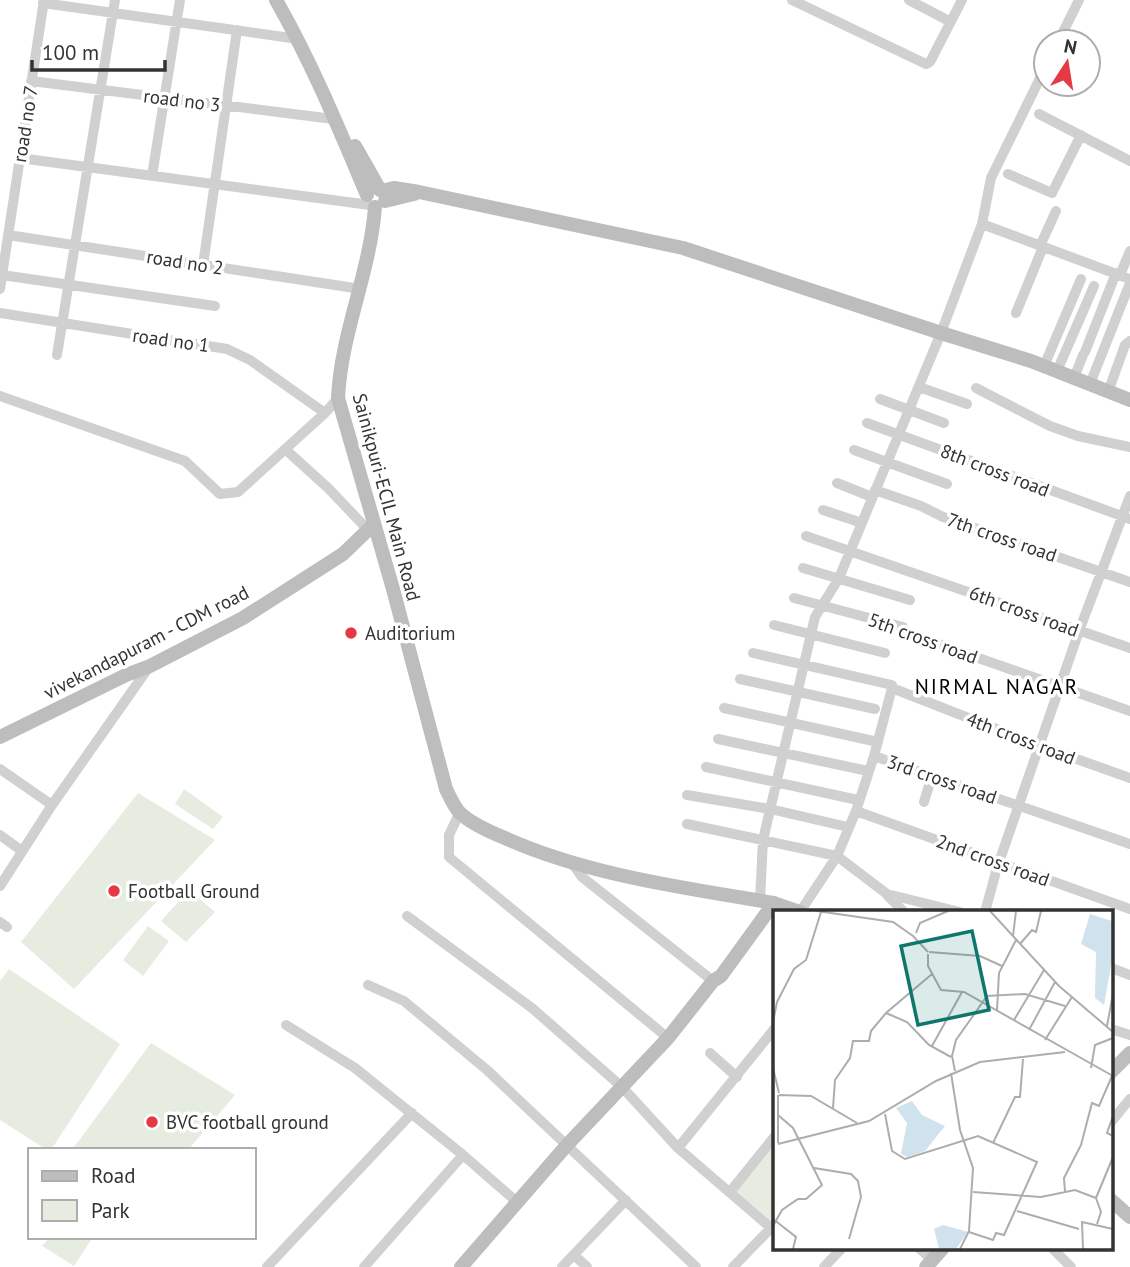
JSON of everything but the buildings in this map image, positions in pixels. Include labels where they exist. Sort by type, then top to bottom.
[{"type":"street","points":[[57,355],[115,0]]},
{"type":"street","points":[[152,176],[180,0]]},
{"type":"street","points":[[276,0],[298,39],[327,100],[333,119],[377,198]]},
{"type":"street","points":[[792,0],[926,64],[930,62],[962,0]]},
{"type":"street","points":[[909,0],[951,22]]},
{"type":"street","points":[[1065,28],[1079,0]]},
{"type":"street","points":[[43,1],[298,39]]},
{"type":"street","name":"road no 7","points":[[0,289],[43,1]]},
{"type":"street","points":[[203,265],[237,30]]},
{"type":"street","name":"road no 3","points":[[31,81],[333,119]]},
{"type":"street","points":[[461,1267],[567,1145],[668,1038],[713,981],[721,976],[767,902],[762,840],[815,617],[839,578],[919,387],[982,225],[991,178],[1032,95]]},
{"type":"street","points":[[327,100],[334,107],[377,198]]},
{"type":"street","points":[[1039,114],[1130,161]]},
{"type":"street","points":[[1009,174],[1052,193],[1081,135]]},
{"type":"street","points":[[20,158],[215,184],[377,198],[405,197],[419,192],[683,248],[1051,369],[1130,400]]},
{"type":"street","name":"Sainikpuri-ECIL Main Road","points":[[377,198],[361,289],[341,358],[338,398],[371,528],[393,589],[446,789],[460,812]]},
{"type":"street","points":[[1016,313],[1056,211]]},
{"type":"street","points":[[982,225],[1124,278]]},
{"type":"street","name":"road no 2","points":[[8,235],[361,289]]},
{"type":"street","points":[[1090,384],[1130,251]]},
{"type":"street","points":[[2,275],[215,306]]},
{"type":"street","points":[[1074,378],[1124,278]]},
{"type":"street","points":[[1051,369],[1081,279]]},
{"type":"street","points":[[1051,369],[1094,286]]},
{"type":"street","name":"road no 1","points":[[0,313],[227,349],[250,360],[325,414]]},
{"type":"street","points":[[1108,391],[1125,345],[1130,341]]},
{"type":"street","points":[[919,387],[967,404]]},
{"type":"street","points":[[976,388],[1050,426],[1078,436],[1130,447]]},
{"type":"street","points":[[0,396],[185,460],[220,494],[238,492],[325,414],[338,398]]},
{"type":"street","points":[[880,399],[944,423]]},
{"type":"street","name":"8th cross road","points":[[867,423],[1126,518]]},
{"type":"street","points":[[285,449],[371,528]]},
{"type":"street","points":[[854,450],[947,484]]},
{"type":"street","name":"7th cross road","points":[[837,483],[921,506],[943,517],[1130,582]]},
{"type":"street","points":[[986,910],[999,863],[1079,631],[1101,571],[1126,518],[1130,496]]},
{"type":"street","points":[[823,510],[862,523]]},
{"type":"street","name":"vivekandapuram - CDM road","points":[[0,737],[126,675],[150,666],[243,618],[343,554],[371,528]]},
{"type":"street","points":[[806,536],[849,552]]},
{"type":"street","name":"6th cross road","points":[[849,552],[918,573],[1130,648]]},
{"type":"street","points":[[803,568],[910,600]]},
{"type":"street","name":"5th cross road","points":[[794,598],[903,627],[904,632],[1130,711]]},
{"type":"street","points":[[774,625],[885,653]]},
{"type":"street","name":"4th cross road","points":[[753,653],[892,685],[892,688],[1040,746],[1130,778]]},
{"type":"street","points":[[0,886],[52,805],[150,666]]},
{"type":"street","points":[[740,680],[875,709]]},
{"type":"street","points":[[874,756],[892,688]]},
{"type":"street","points":[[724,708],[878,742]]},
{"type":"street","name":"3rd cross road","points":[[718,739],[868,771],[874,756],[1130,844]]},
{"type":"street","points":[[706,767],[858,800]]},
{"type":"street","points":[[0,769],[52,805]]},
{"type":"street","points":[[801,910],[836,856],[856,811],[868,771]]},
{"type":"street","points":[[924,802],[932,776]]},
{"type":"street","points":[[687,795],[770,809],[848,827]]},
{"type":"street","name":"2nd cross road","points":[[856,811],[1130,909]]},
{"type":"street","points":[[668,1038],[449,857],[449,835],[460,812],[496,834],[534,851],[572,863],[767,902],[793,910]]},
{"type":"street","points":[[687,824],[836,856],[887,894],[902,910]]},
{"type":"street","points":[[0,835],[22,851]]},
{"type":"street","points":[[572,863],[582,877],[713,981]]},
{"type":"street","points":[[887,894],[952,910]]},
{"type":"street","points":[[407,916],[532,1008],[622,1087],[678,1148],[773,1226],[733,1267]]},
{"type":"street","points":[[1112,968],[1130,975]]},
{"type":"street","points":[[368,985],[404,1002],[487,1070],[696,1267]]},
{"type":"street","points":[[286,1025],[341,1057],[517,1202]]},
{"type":"street","points":[[1112,1029],[1130,1035]]},
{"type":"street","points":[[678,1148],[773,1031]]},
{"type":"street","points":[[710,1053],[737,1077]]},
{"type":"street","points":[[1112,1071],[1130,1054]]},
{"type":"street","points":[[1112,1121],[1130,1099]]},
{"type":"street","points":[[267,1267],[412,1113]]},
{"type":"street","points":[[730,1192],[773,1138]]},
{"type":"street","points":[[364,1267],[463,1155]]},
{"type":"street","points":[[562,1267],[626,1200]]},
{"type":"street","points":[[824,1267],[840,1250]]},
{"type":"street","points":[[929,1264],[941,1250]]},
{"type":"street","points":[[1054,1250],[1071,1267]]},
{"type":"street","points":[[574,1255],[587,1267]]},
{"type":"green space","points":[[184,789],[223,817],[213,829],[175,804]]},
{"type":"green space","name":"Football Ground","points":[[138,793],[215,840],[74,989],[21,942]]},
{"type":"green space","points":[[189,890],[215,912],[186,942],[161,921]]},
{"type":"green space","points":[[148,926],[169,941],[143,976],[123,960]]},
{"type":"green space","points":[[9,969],[120,1044],[52,1148],[44,1148],[0,1120],[0,981]]},
{"type":"green space","name":"BVC football ground","points":[[151,1043],[235,1095],[190,1148],[73,1148]]},
{"type":"green space","points":[[773,1138],[773,1226],[771,1228],[730,1192]]},
{"type":"green space","points":[[48,1239],[92,1239],[74,1266],[42,1246]]},
{"type":"place","name":"Auditorium","points":[[351,633]]},
{"type":"place","name":"Football Ground","points":[[114,891]]},
{"type":"place","name":"BVC football ground","points":[[152,1122]]},
{"type":"district","name":"NIRMAL NAGAR","points":[[997,686]]}]
